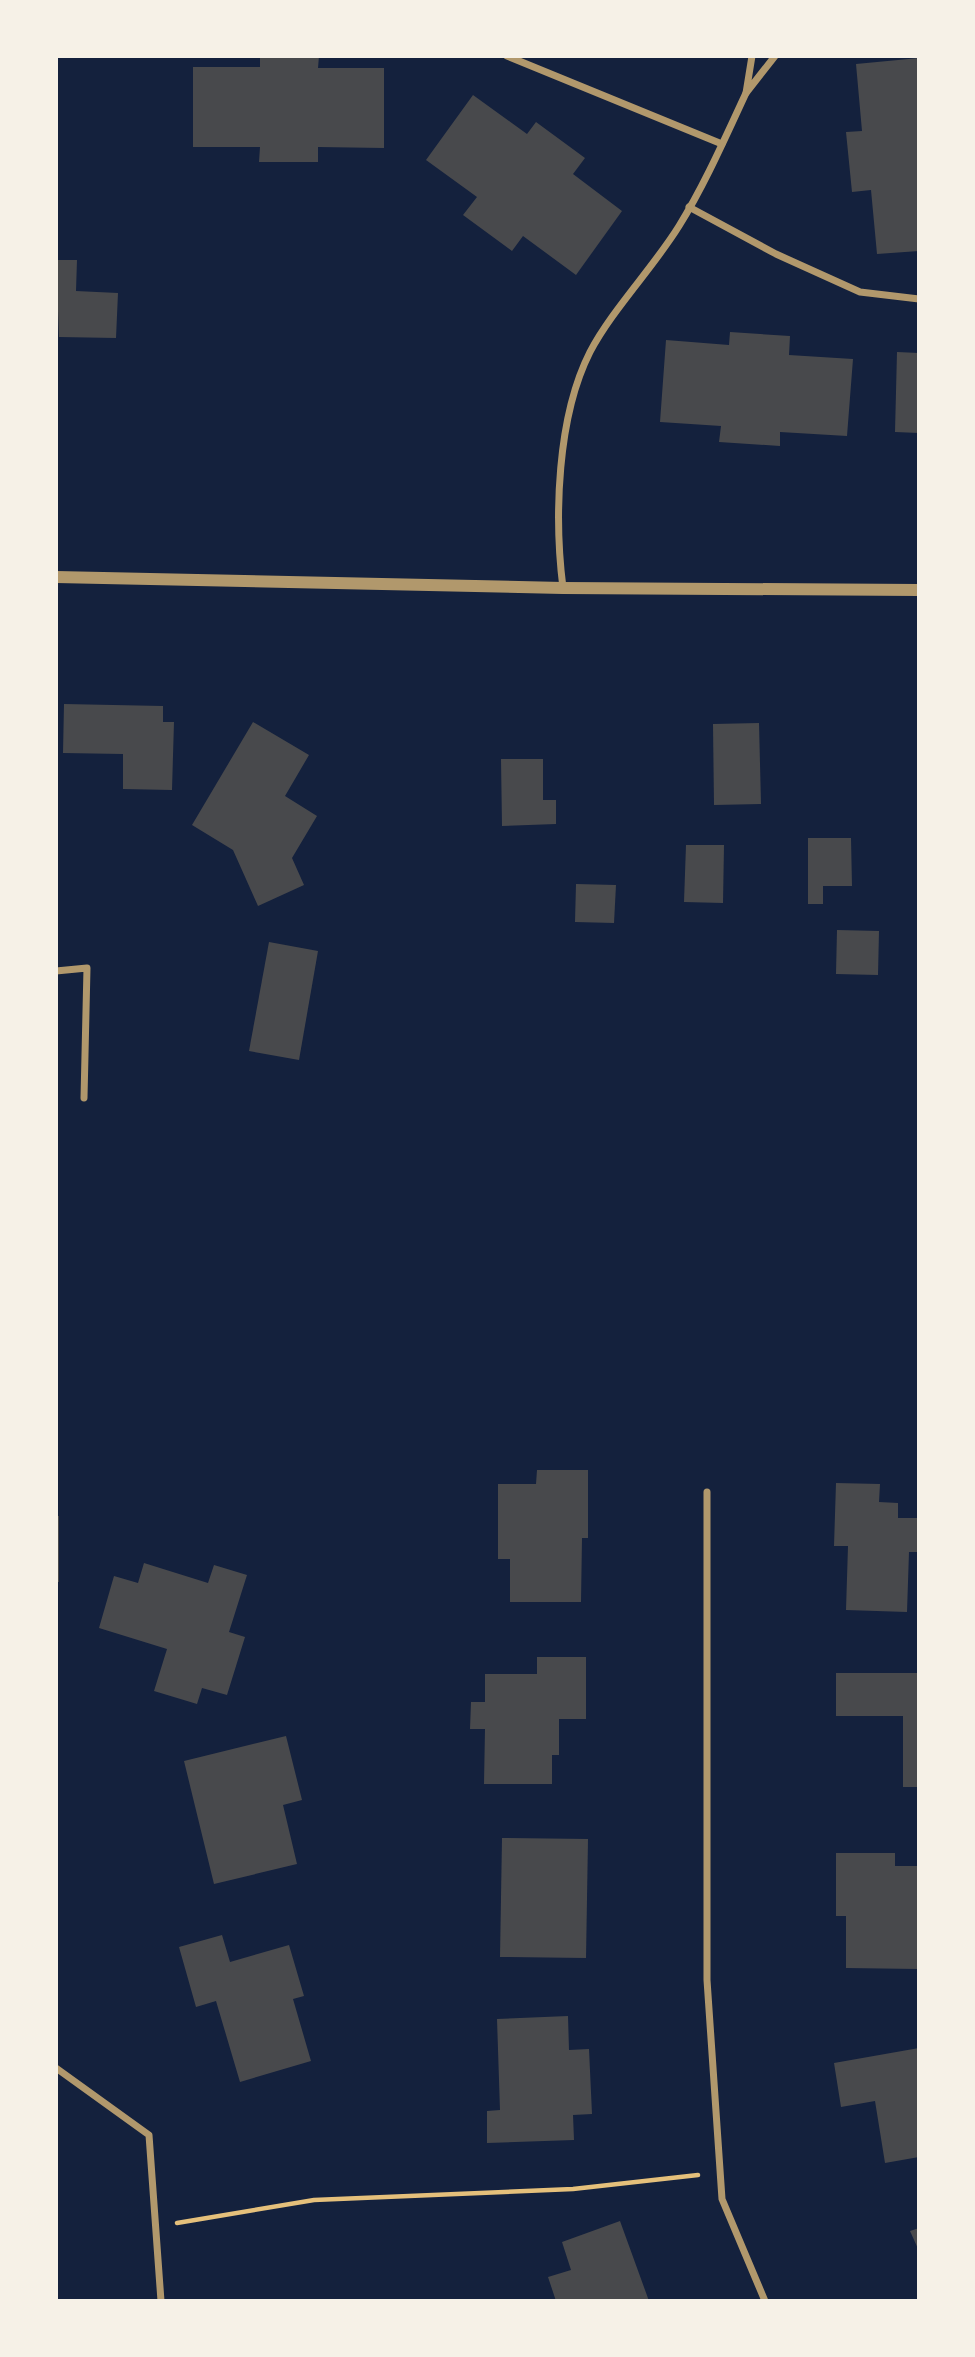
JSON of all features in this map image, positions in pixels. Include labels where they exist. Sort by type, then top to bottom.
[{"type":"street","points":[[508,56],[722,144]]},
{"type":"street","points":[[746,93],[752,56]]},
{"type":"street","points":[[563,587],[558,547],[569,412],[590,352],[689,207],[746,93],[775,56]]},
{"type":"street","points":[[689,207],[776,254],[860,292],[919,299]]},
{"type":"street","points":[[56,577],[563,587],[919,590]]},
{"type":"street","points":[[56,971],[86,968],[84,1098]]},
{"type":"street","points":[[706,1492],[706,1980],[720,2173],[722,2199],[765,2301]]},
{"type":"street","points":[[56,2068],[149,2135],[161,2301]]},
{"type":"path","points":[[156,2227],[314,2200],[573,2189],[720,2173]]},
{"type":"building","points":[[260,56],[319,56],[318,68],[384,68],[384,148],[318,147],[318,162],[259,162],[260,147],[193,147],[193,67],[260,67]]},
{"type":"building","points":[[919,58],[919,251],[877,254],[871,190],[852,192],[846,132],[862,131],[856,64]]},
{"type":"building","points":[[473,95],[527,134],[536,122],[585,158],[573,174],[622,211],[576,275],[523,236],[512,251],[463,215],[477,197],[426,160]]},
{"type":"building","points":[[56,260],[77,260],[76,291],[118,293],[116,338],[59,337]]},
{"type":"building","points":[[730,332],[790,336],[789,355],[853,359],[847,436],[780,432],[780,446],[719,442],[721,426],[660,422],[666,340],[729,345]]},
{"type":"building","points":[[897,352],[919,353],[919,433],[895,432]]},
{"type":"building","points":[[64,704],[163,706],[163,722],[174,722],[172,790],[123,789],[123,754],[63,753]]},
{"type":"building","points":[[253,722],[309,755],[285,796],[317,816],[292,858],[304,885],[258,906],[233,850],[192,825]]},
{"type":"building","points":[[759,723],[761,804],[714,805],[713,724]]},
{"type":"building","points":[[501,759],[543,759],[543,800],[556,800],[556,824],[502,826]]},
{"type":"building","points":[[808,838],[851,838],[852,886],[823,886],[823,904],[808,904]]},
{"type":"building","points":[[686,845],[724,845],[723,903],[684,902]]},
{"type":"building","points":[[576,884],[616,885],[614,923],[575,922]]},
{"type":"building","points":[[837,930],[879,931],[878,975],[836,974]]},
{"type":"building","points":[[269,942],[318,951],[299,1060],[249,1051]]},
{"type":"building","points":[[537,1470],[588,1470],[588,1538],[582,1538],[581,1602],[510,1602],[510,1559],[498,1559],[498,1484],[536,1484]]},
{"type":"building","points":[[836,1483],[880,1484],[879,1502],[898,1503],[898,1518],[919,1518],[919,1552],[909,1552],[907,1612],[846,1610],[848,1546],[834,1546]]},
{"type":"building","points":[[56,1516],[59,1516],[59,1582],[56,1582]]},
{"type":"building","points":[[144,1563],[208,1583],[214,1565],[247,1575],[229,1632],[245,1637],[227,1695],[202,1688],[197,1704],[154,1691],[167,1649],[99,1628],[114,1576],[138,1583]]},
{"type":"building","points":[[537,1657],[586,1657],[586,1719],[559,1719],[559,1755],[552,1755],[552,1784],[484,1784],[485,1729],[470,1729],[471,1702],[485,1702],[485,1674],[537,1674]]},
{"type":"building","points":[[836,1673],[919,1673],[919,1787],[903,1787],[903,1716],[836,1716]]},
{"type":"building","points":[[286,1736],[302,1800],[283,1805],[297,1864],[214,1884],[184,1761]]},
{"type":"building","points":[[502,1838],[588,1839],[586,1958],[500,1957]]},
{"type":"building","points":[[836,1853],[895,1853],[895,1866],[919,1866],[918,1969],[846,1968],[846,1916],[836,1916]]},
{"type":"building","points":[[222,1935],[230,1962],[289,1945],[304,1996],[293,1999],[311,2061],[240,2082],[216,2001],[196,2007],[179,1947]]},
{"type":"building","points":[[568,2016],[569,2050],[589,2049],[592,2114],[573,2115],[574,2140],[487,2143],[487,2111],[500,2110],[497,2019]]},
{"type":"building","points":[[919,2048],[919,2157],[885,2163],[875,2101],[841,2107],[834,2063]]},
{"type":"building","points":[[620,2221],[649,2301],[556,2301],[548,2277],[571,2270],[562,2242]]},
{"type":"building","points":[[919,2228],[919,2251],[910,2231]]}]
